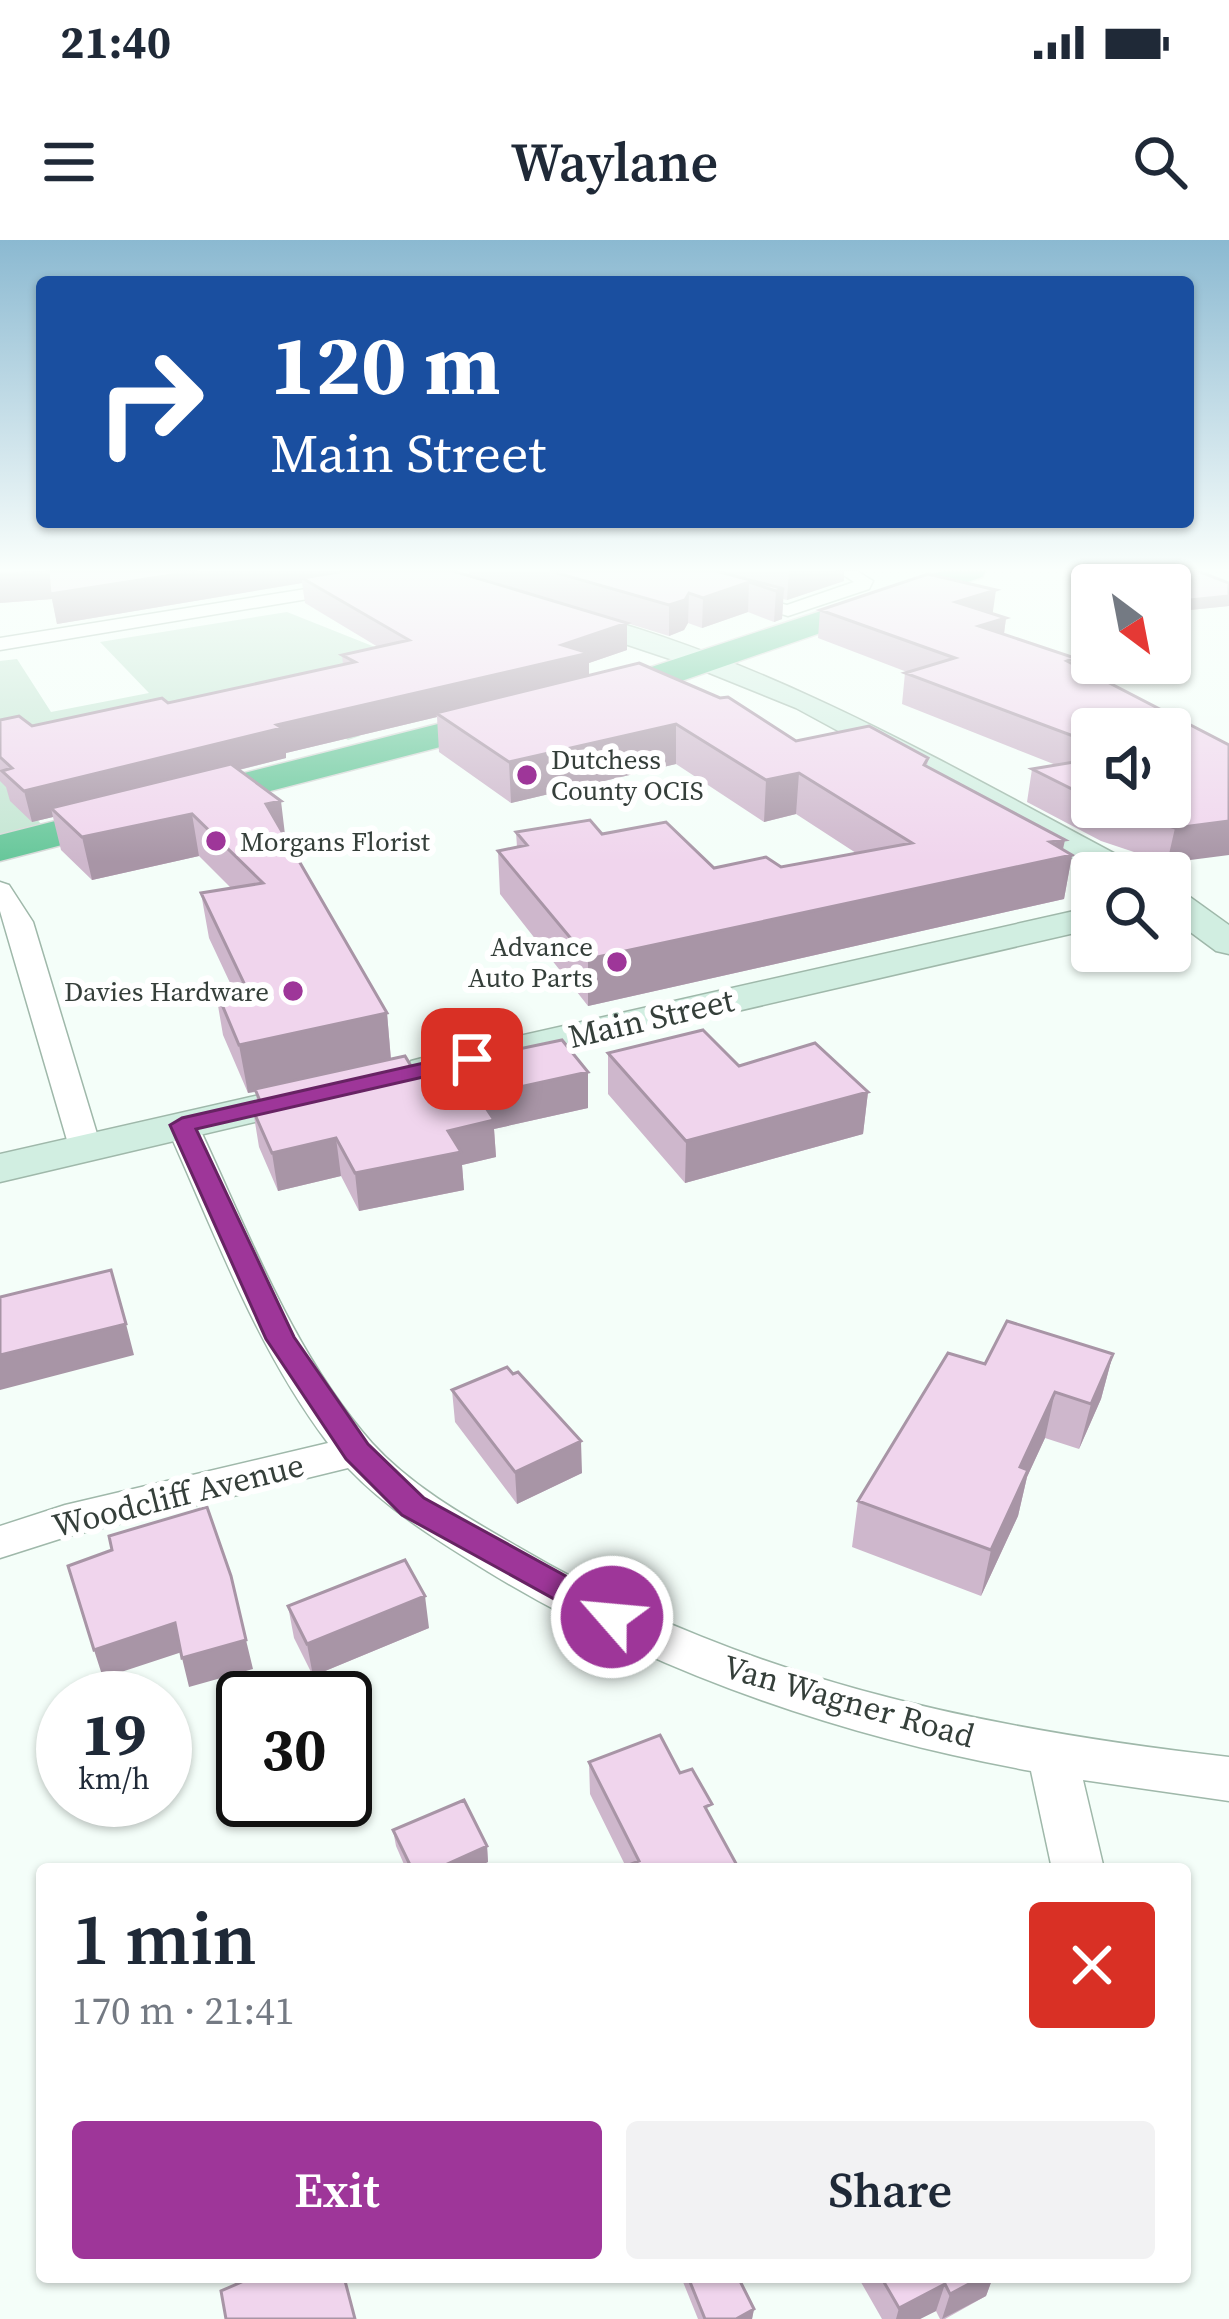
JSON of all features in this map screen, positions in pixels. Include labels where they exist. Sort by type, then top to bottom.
[{"type":"highway","points":[[0,848],[590,698],[687,668]]},
{"type":"main road","points":[[722,668],[823,710],[1087,852]]},
{"type":"main road","points":[[1191,897],[1210,893]]},
{"type":"main road","points":[[1191,916],[1229,943]]},
{"type":"main road","name":"Main Street","points":[[0,1168],[1071,923]]},
{"type":"street","points":[[0,890],[20,922],[85,1148]]},
{"type":"street","name":"Van Wagner Road","points":[[182,1125],[280,1339],[357,1451],[413,1506],[527,1574],[679,1652],[841,1704],[1052,1755],[1229,1778]]},
{"type":"street","name":"Woodcliff Avenue","points":[[0,1542],[64,1521],[357,1451]]},
{"type":"street","points":[[1052,1755],[1077,1863]]},
{"type":"green space","points":[[0,668],[23,668],[51,712],[149,693],[125,668],[371,668],[308,703],[360,736],[348,740],[318,721],[16,797],[42,825],[0,834]]},
{"type":"building","points":[[328,668],[524,668],[277,725],[282,728],[24,791],[2,771],[12,768],[0,757],[0,720],[19,716],[32,726],[162,698],[168,703]]},
{"type":"building","points":[[619,668],[651,668],[720,698],[728,697],[796,741],[869,726],[928,758],[924,765],[1065,840],[1050,842],[1071,855],[588,959],[498,851],[527,845],[516,832],[590,820],[602,834],[666,822],[714,868],[766,857],[781,867],[912,843],[799,773],[766,780],[676,724],[509,762],[436,713]]},
{"type":"building","points":[[922,668],[1071,668],[1071,684],[1111,684],[1158,708],[1071,708],[1071,735],[905,673]]},
{"type":"building","points":[[1191,725],[1229,745],[1229,821],[1191,826]]},
{"type":"building","points":[[1071,762],[1071,788],[1032,769]]},
{"type":"building","points":[[231,764],[281,801],[266,804],[387,1013],[239,1045],[215,988],[244,983],[201,893],[263,883],[192,814],[82,837],[51,808]]},
{"type":"building","points":[[703,1030],[739,1066],[815,1043],[868,1092],[686,1141],[608,1053]]},
{"type":"building","points":[[562,1040],[588,1072],[478,1096],[494,1120],[448,1131],[461,1152],[355,1173],[336,1138],[272,1153],[253,1110],[263,1108],[255,1089],[405,1056],[414,1071]]},
{"type":"building","points":[[111,1270],[126,1324],[0,1355],[0,1297]]},
{"type":"building","points":[[1007,1321],[1113,1354],[1091,1404],[1055,1392],[1020,1467],[1028,1470],[991,1550],[858,1501],[948,1353],[985,1364]]},
{"type":"building","points":[[507,1367],[513,1374],[518,1372],[581,1441],[515,1472],[452,1390]]},
{"type":"building","points":[[207,1507],[231,1576],[246,1640],[182,1658],[175,1623],[94,1650],[68,1566],[112,1550],[109,1536]]},
{"type":"building","points":[[405,1560],[425,1596],[307,1644],[288,1606]]},
{"type":"building","points":[[660,1735],[680,1773],[692,1769],[712,1804],[705,1807],[736,1863],[634,1863],[639,1861],[589,1762]]},
{"type":"building","points":[[464,1800],[487,1846],[449,1863],[409,1863],[393,1830]]},
{"type":"building","points":[[239,2283],[346,2283],[355,2319],[226,2319],[221,2291]]},
{"type":"building","points":[[690,2283],[741,2283],[754,2309],[736,2319],[705,2319]]},
{"type":"building","points":[[884,2283],[971,2283],[950,2294],[945,2284],[899,2308]]},
{"type":"place","name":"Dutchess County OCIS","points":[[527,775]]},
{"type":"place","name":"Morgans Florist","points":[[216,841]]},
{"type":"place","name":"Advance Auto Parts","points":[[617,962]]},
{"type":"place","name":"Davies Hardware","points":[[293,991]]},
{"type":"route","points":[[472,1059],[182,1125],[280,1339],[357,1451],[413,1506],[527,1574],[612,1617]]}]
